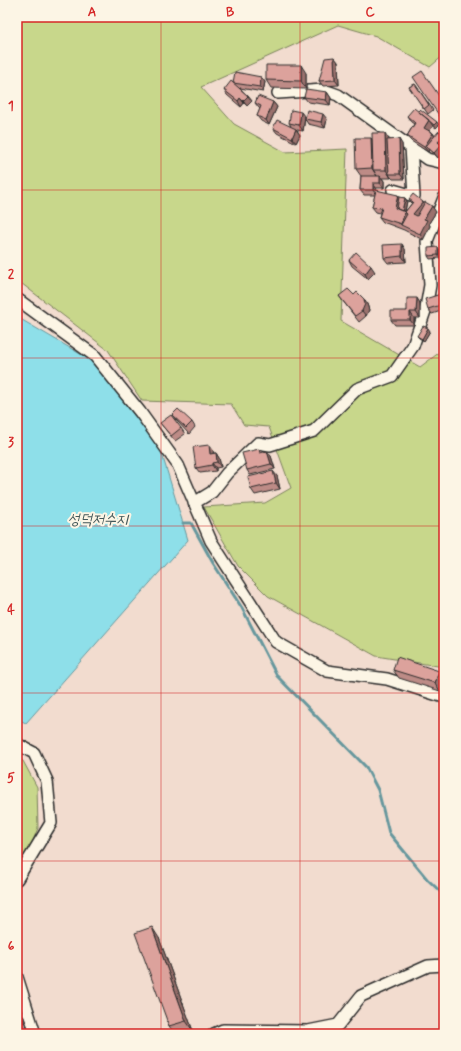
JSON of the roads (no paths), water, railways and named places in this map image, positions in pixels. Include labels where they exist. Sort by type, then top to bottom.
[{"type":"street","points":[[278,93],[324,90],[338,96],[427,159],[444,163]]},
{"type":"street","points":[[393,190],[414,196],[411,147]]},
{"type":"street","points":[[194,502],[212,492],[226,473],[258,443],[270,445],[314,431],[357,389],[392,376],[413,346],[426,308],[430,285],[427,241],[444,198]]},
{"type":"street","points":[[17,299],[95,356],[178,465],[211,540],[276,642],[327,671],[387,679],[444,697]]},
{"type":"street","points":[[17,744],[34,753],[47,781],[51,823],[17,879]]},
{"type":"street","points":[[214,1034],[223,1030],[308,1032],[338,1025],[361,996],[428,966],[444,965]]},
{"type":"street","points":[[17,977],[35,1034]]},
{"type":"water","name":"성덕저수지","points":[[17,317],[94,362],[161,451],[188,540],[26,723],[17,719]]},
{"type":"waterway","points":[[183,523],[191,523],[213,563],[242,608],[277,676],[366,767],[378,790],[389,833],[427,879],[444,895]]}]
